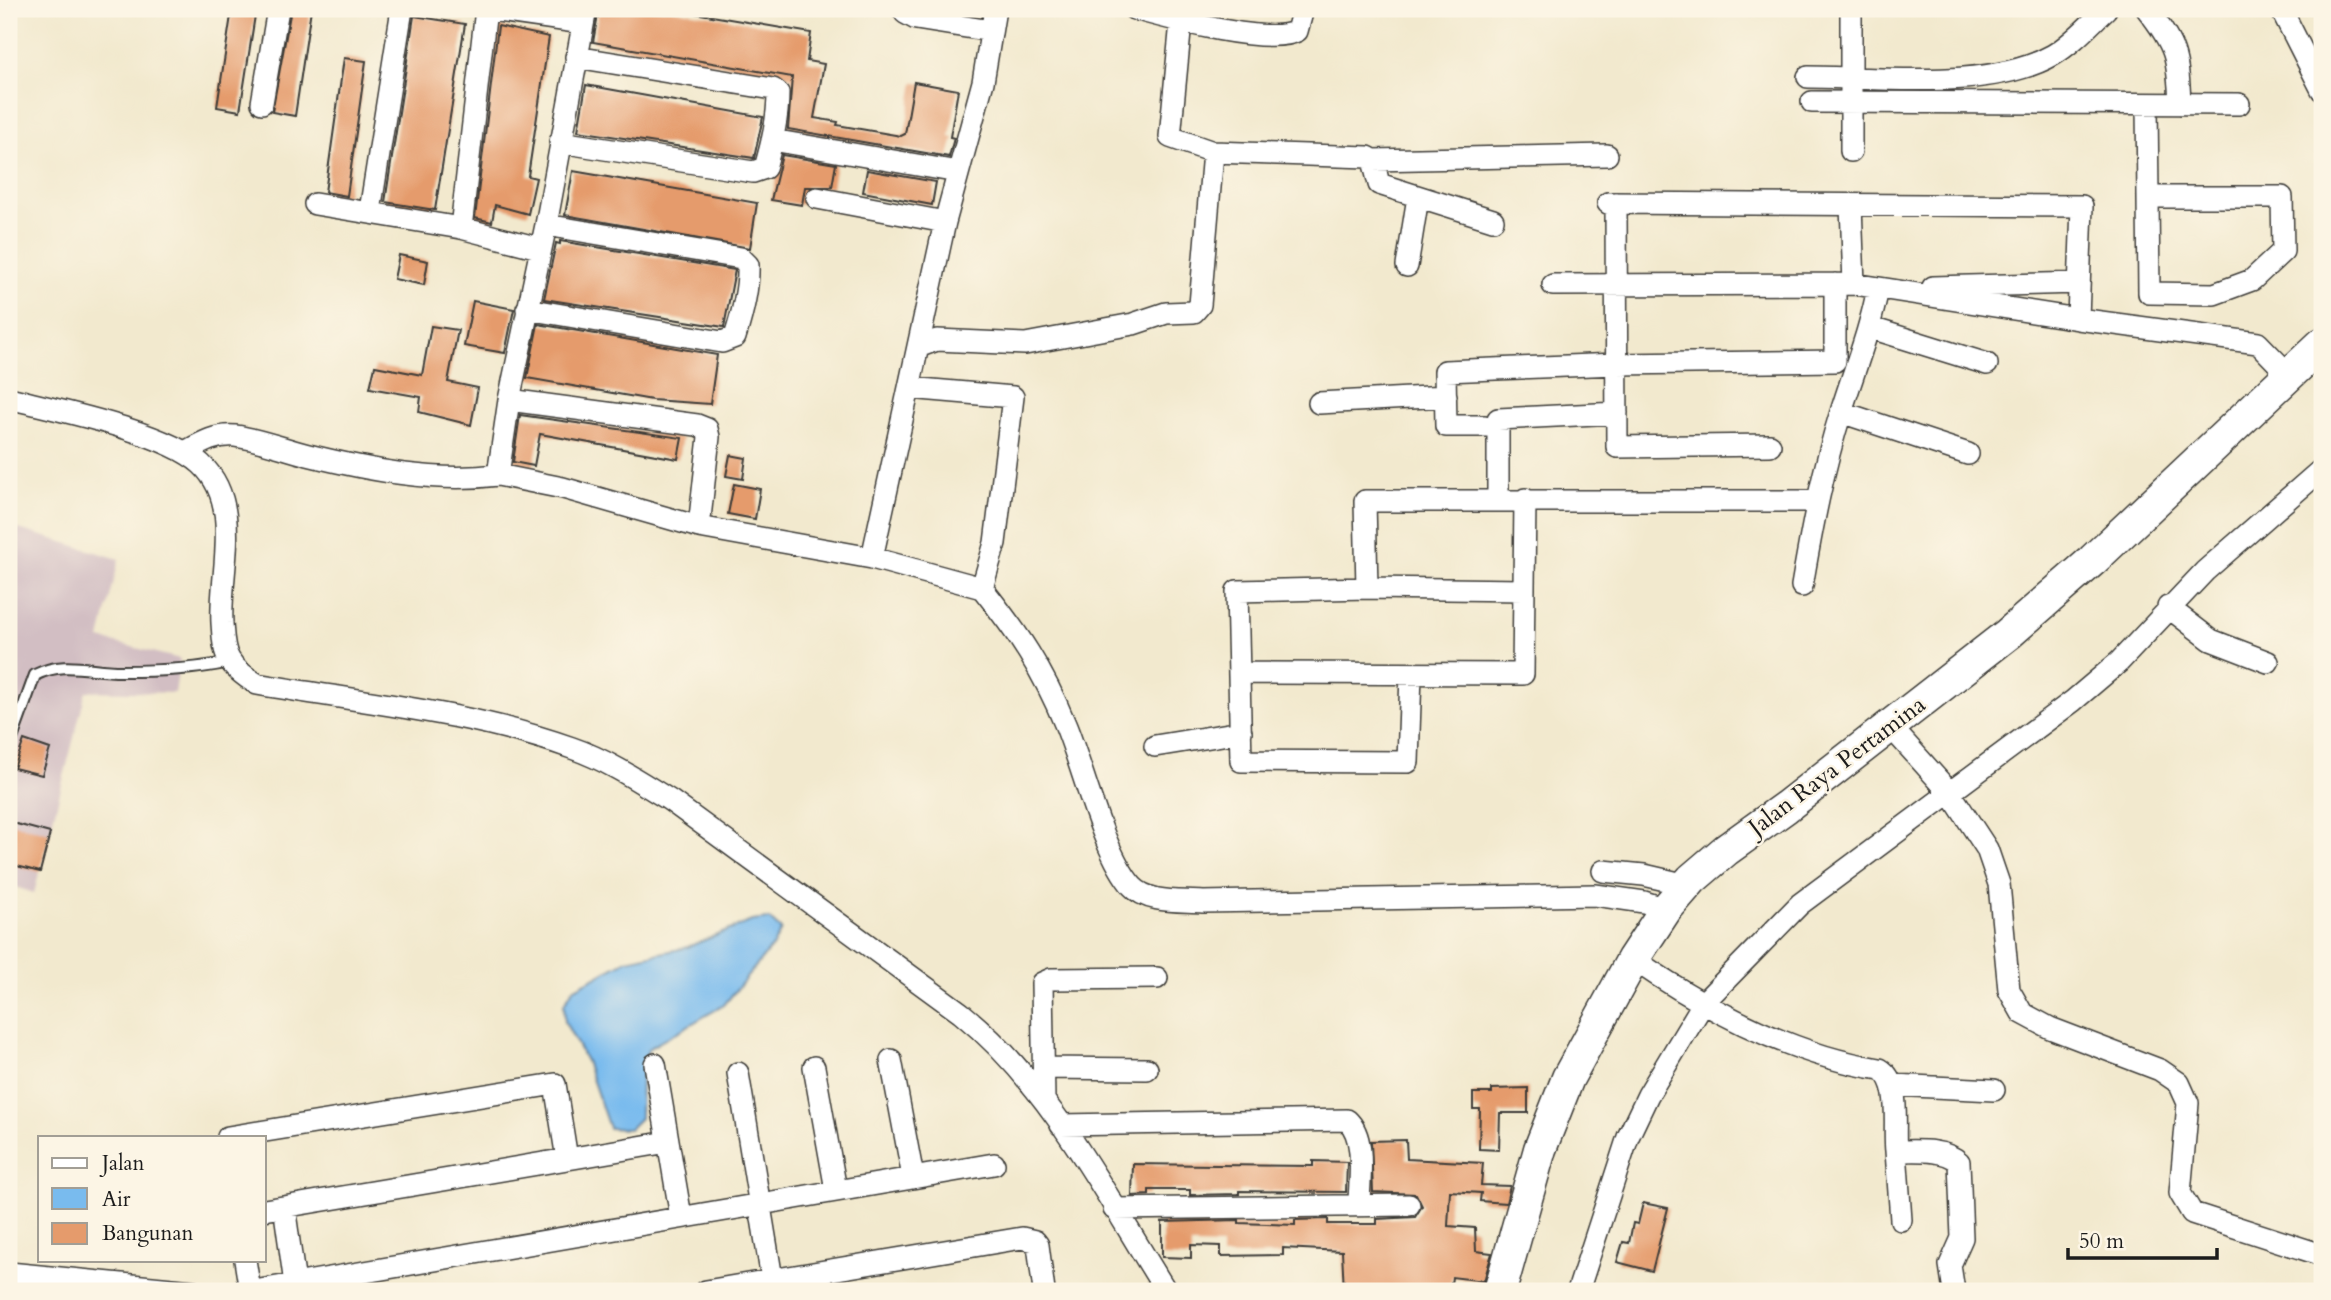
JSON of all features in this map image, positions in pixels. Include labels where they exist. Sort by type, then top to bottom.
[{"type":"main road","name":"Jalan Raya Pertamina","points":[[1500,1291],[1554,1112],[1568,1078],[1643,966],[1666,909],[1687,885],[1726,850],[2008,635],[2322,344]]},
{"type":"street","points":[[262,103],[278,9]]},
{"type":"street","points":[[370,211],[402,9]]},
{"type":"street","points":[[461,228],[485,9],[585,16],[546,225],[509,400],[498,475]]},
{"type":"street","points":[[903,9],[916,19],[991,31]]},
{"type":"street","points":[[872,558],[945,222],[983,82],[995,9]]},
{"type":"street","points":[[1134,9],[1181,22],[1289,35],[1297,31],[1303,9]]},
{"type":"street","points":[[1851,152],[1852,9]]},
{"type":"street","points":[[1808,77],[1968,78],[2014,73],[2055,55],[2106,9]]},
{"type":"street","points":[[2147,9],[2171,39],[2179,65],[2180,104]]},
{"type":"street","points":[[2281,9],[2322,90]]},
{"type":"street","points":[[1181,22],[1170,137],[1213,152],[1346,155],[1373,160],[1607,155]]},
{"type":"street","points":[[560,142],[753,172],[765,167],[772,140],[778,102],[778,93],[773,89],[576,57]]},
{"type":"street","points":[[1812,102],[2239,104]]},
{"type":"street","points":[[2147,104],[2149,293],[2214,295],[2252,280],[2283,251],[2282,197],[2148,197]]},
{"type":"street","points":[[772,140],[958,172]]},
{"type":"street","points":[[918,347],[937,340],[1025,344],[1133,324],[1166,313],[1194,312],[1200,305],[1213,152]]},
{"type":"street","points":[[1373,160],[1379,184],[1493,220]]},
{"type":"street","points":[[1408,266],[1418,197]]},
{"type":"street","points":[[817,198],[945,222]]},
{"type":"street","points":[[1770,445],[1617,447],[1616,284],[1612,203],[2082,206],[2078,319]]},
{"type":"street","points":[[315,204],[461,228],[539,248]]},
{"type":"street","points":[[1485,426],[1446,426],[1446,371],[1617,363],[1835,361],[1851,205]]},
{"type":"street","points":[[527,309],[722,342],[735,337],[739,324],[748,275],[748,265],[741,258],[546,225]]},
{"type":"street","points":[[1878,288],[2079,283]]},
{"type":"street","points":[[1553,285],[1844,284],[1878,288],[2258,343],[2290,376]]},
{"type":"street","points":[[1802,586],[1817,501],[1841,412],[1871,328],[1878,288]]},
{"type":"street","points":[[1871,328],[1987,363]]},
{"type":"street","points":[[909,388],[1013,397],[995,542],[982,588]]},
{"type":"street","points":[[1319,403],[1446,396]]},
{"type":"street","points":[[9,398],[108,423],[185,452],[212,477],[223,498],[226,548],[220,593],[225,650],[230,662],[257,684],[484,723],[573,748],[631,776],[766,868],[961,1013],[994,1040],[1044,1100],[1166,1291]]},
{"type":"street","points":[[509,400],[697,425],[708,429],[699,527]]},
{"type":"street","points":[[1841,412],[1968,454]]},
{"type":"street","points":[[1498,500],[1498,418],[1617,413]]},
{"type":"street","points":[[185,452],[209,439],[234,436],[319,457],[422,476],[469,478],[498,475],[563,488],[699,527],[872,558],[982,588],[1039,666],[1065,723],[1114,858],[1133,887],[1147,897],[1203,902],[1595,895],[1644,902],[1666,909]]},
{"type":"street","points":[[1578,1291],[1628,1137],[1696,998],[1800,904],[1880,842],[1951,794],[2092,685],[2119,662],[2168,607],[2322,469]]},
{"type":"street","points":[[1239,673],[1523,674],[1525,499]]},
{"type":"street","points":[[1367,588],[1364,501],[1817,501]]},
{"type":"street","points":[[1411,674],[1408,762],[1241,761],[1237,591],[1367,588],[1524,590]]},
{"type":"street","points":[[2168,607],[2211,640],[2268,662]]},
{"type":"street","points":[[1890,726],[1951,794],[1987,849],[1999,884],[2010,990],[2022,1013],[2050,1028],[2161,1070],[2179,1083],[2188,1103],[2180,1193],[2192,1213],[2322,1255]]},
{"type":"street","points":[[1155,746],[1241,732]]},
{"type":"street","points":[[1603,871],[1644,875],[1687,885]]},
{"type":"street","points":[[1643,966],[1696,998],[1796,1049],[1887,1073],[1893,1085],[1901,1220]]},
{"type":"street","points":[[1044,1100],[1040,989],[1045,979],[1157,978]]},
{"type":"street","points":[[891,1060],[912,1177]]},
{"type":"street","points":[[655,1065],[681,1217]]},
{"type":"street","points":[[814,1067],[836,1191]]},
{"type":"street","points":[[1044,1068],[1147,1069]]},
{"type":"street","points":[[738,1073],[773,1286]]},
{"type":"street","points":[[234,1136],[555,1084],[567,1159]]},
{"type":"street","points":[[1893,1085],[1994,1090]]},
{"type":"street","points":[[1061,1125],[1347,1120],[1359,1147],[1359,1205]]},
{"type":"street","points":[[266,1210],[668,1142]]},
{"type":"street","points":[[1895,1151],[1931,1152],[1951,1156],[1959,1162],[1962,1238],[1950,1265],[1954,1291]]},
{"type":"street","points":[[245,1262],[252,1291],[994,1164]]},
{"type":"street","points":[[1114,1209],[1409,1205]]},
{"type":"street","points":[[289,1206],[286,1220],[295,1284]]},
{"type":"street","points":[[706,1291],[773,1286],[1022,1238],[1035,1241],[1038,1245],[1044,1291]]},
{"type":"street","points":[[9,1273],[38,1284],[193,1291]]},
{"type":"lane","points":[[9,747],[35,675],[53,666],[118,671],[202,668],[230,662]]},
{"type":"shaded area","points":[[9,526],[119,559],[100,639],[180,659],[175,693],[86,691],[34,893],[9,885]]},
{"type":"water","points":[[769,919],[781,930],[774,944],[724,1005],[648,1049],[641,1079],[640,1118],[629,1129],[609,1128],[586,1061],[565,1022],[564,1004],[573,989],[627,960],[685,948],[752,921]]},
{"type":"building","points":[[232,9],[256,9],[240,111],[217,107]]},
{"type":"building","points":[[291,9],[311,9],[295,116],[272,112]]},
{"type":"building","points":[[599,9],[671,9],[811,33],[807,61],[824,64],[814,118],[838,122],[837,125],[901,136],[905,134],[914,82],[958,90],[950,137],[954,138],[949,157],[788,129],[792,77],[593,42]]},
{"type":"building","points":[[414,16],[465,24],[435,210],[385,202]]},
{"type":"building","points":[[498,26],[549,37],[528,176],[536,178],[528,214],[495,205],[492,222],[475,218]]},
{"type":"building","points":[[344,58],[366,61],[347,196],[325,192]]},
{"type":"building","points":[[586,85],[763,117],[754,158],[578,131]]},
{"type":"building","points":[[782,155],[836,164],[832,187],[805,187],[802,205],[771,200]]},
{"type":"building","points":[[867,170],[936,182],[932,205],[863,192]]},
{"type":"building","points":[[573,171],[757,203],[750,248],[565,215]]},
{"type":"building","points":[[560,241],[735,270],[724,327],[544,299],[556,243],[560,244]]},
{"type":"building","points":[[399,255],[428,261],[424,285],[394,279]]},
{"type":"building","points":[[473,301],[514,309],[505,353],[464,346]]},
{"type":"building","points":[[538,324],[717,355],[710,404],[652,400],[527,378]]},
{"type":"building","points":[[431,326],[458,330],[448,382],[478,388],[471,425],[419,412],[421,397],[370,388],[375,366],[422,375]]},
{"type":"building","points":[[520,415],[682,438],[678,459],[540,434],[534,466],[513,462]]},
{"type":"building","points":[[730,455],[746,458],[743,479],[726,476]]},
{"type":"building","points":[[734,484],[760,489],[755,519],[728,514]]},
{"type":"building","points":[[24,740],[50,749],[42,775],[14,768]]},
{"type":"building","points":[[9,822],[50,833],[40,872],[9,864]]},
{"type":"building","points":[[1528,1088],[1528,1113],[1500,1113],[1499,1150],[1479,1149],[1480,1109],[1473,1109],[1473,1093],[1492,1093],[1492,1089]]},
{"type":"building","points":[[1406,1140],[1407,1159],[1483,1163],[1481,1185],[1510,1186],[1506,1203],[1480,1201],[1481,1193],[1450,1191],[1448,1226],[1475,1228],[1476,1251],[1492,1253],[1484,1281],[1452,1277],[1450,1291],[1344,1291],[1342,1251],[1283,1248],[1283,1255],[1221,1256],[1221,1246],[1191,1245],[1191,1258],[1162,1257],[1162,1222],[1239,1220],[1239,1223],[1295,1225],[1295,1220],[1328,1219],[1328,1224],[1377,1224],[1377,1219],[1415,1217],[1422,1206],[1416,1194],[1373,1192],[1371,1141]]},
{"type":"building","points":[[1313,1161],[1347,1162],[1346,1192],[1239,1191],[1239,1194],[1190,1195],[1190,1190],[1149,1190],[1149,1195],[1132,1196],[1133,1164],[1313,1166]]},
{"type":"building","points":[[1643,1203],[1668,1208],[1652,1271],[1617,1262],[1623,1242],[1629,1243],[1633,1223],[1638,1224]]}]
